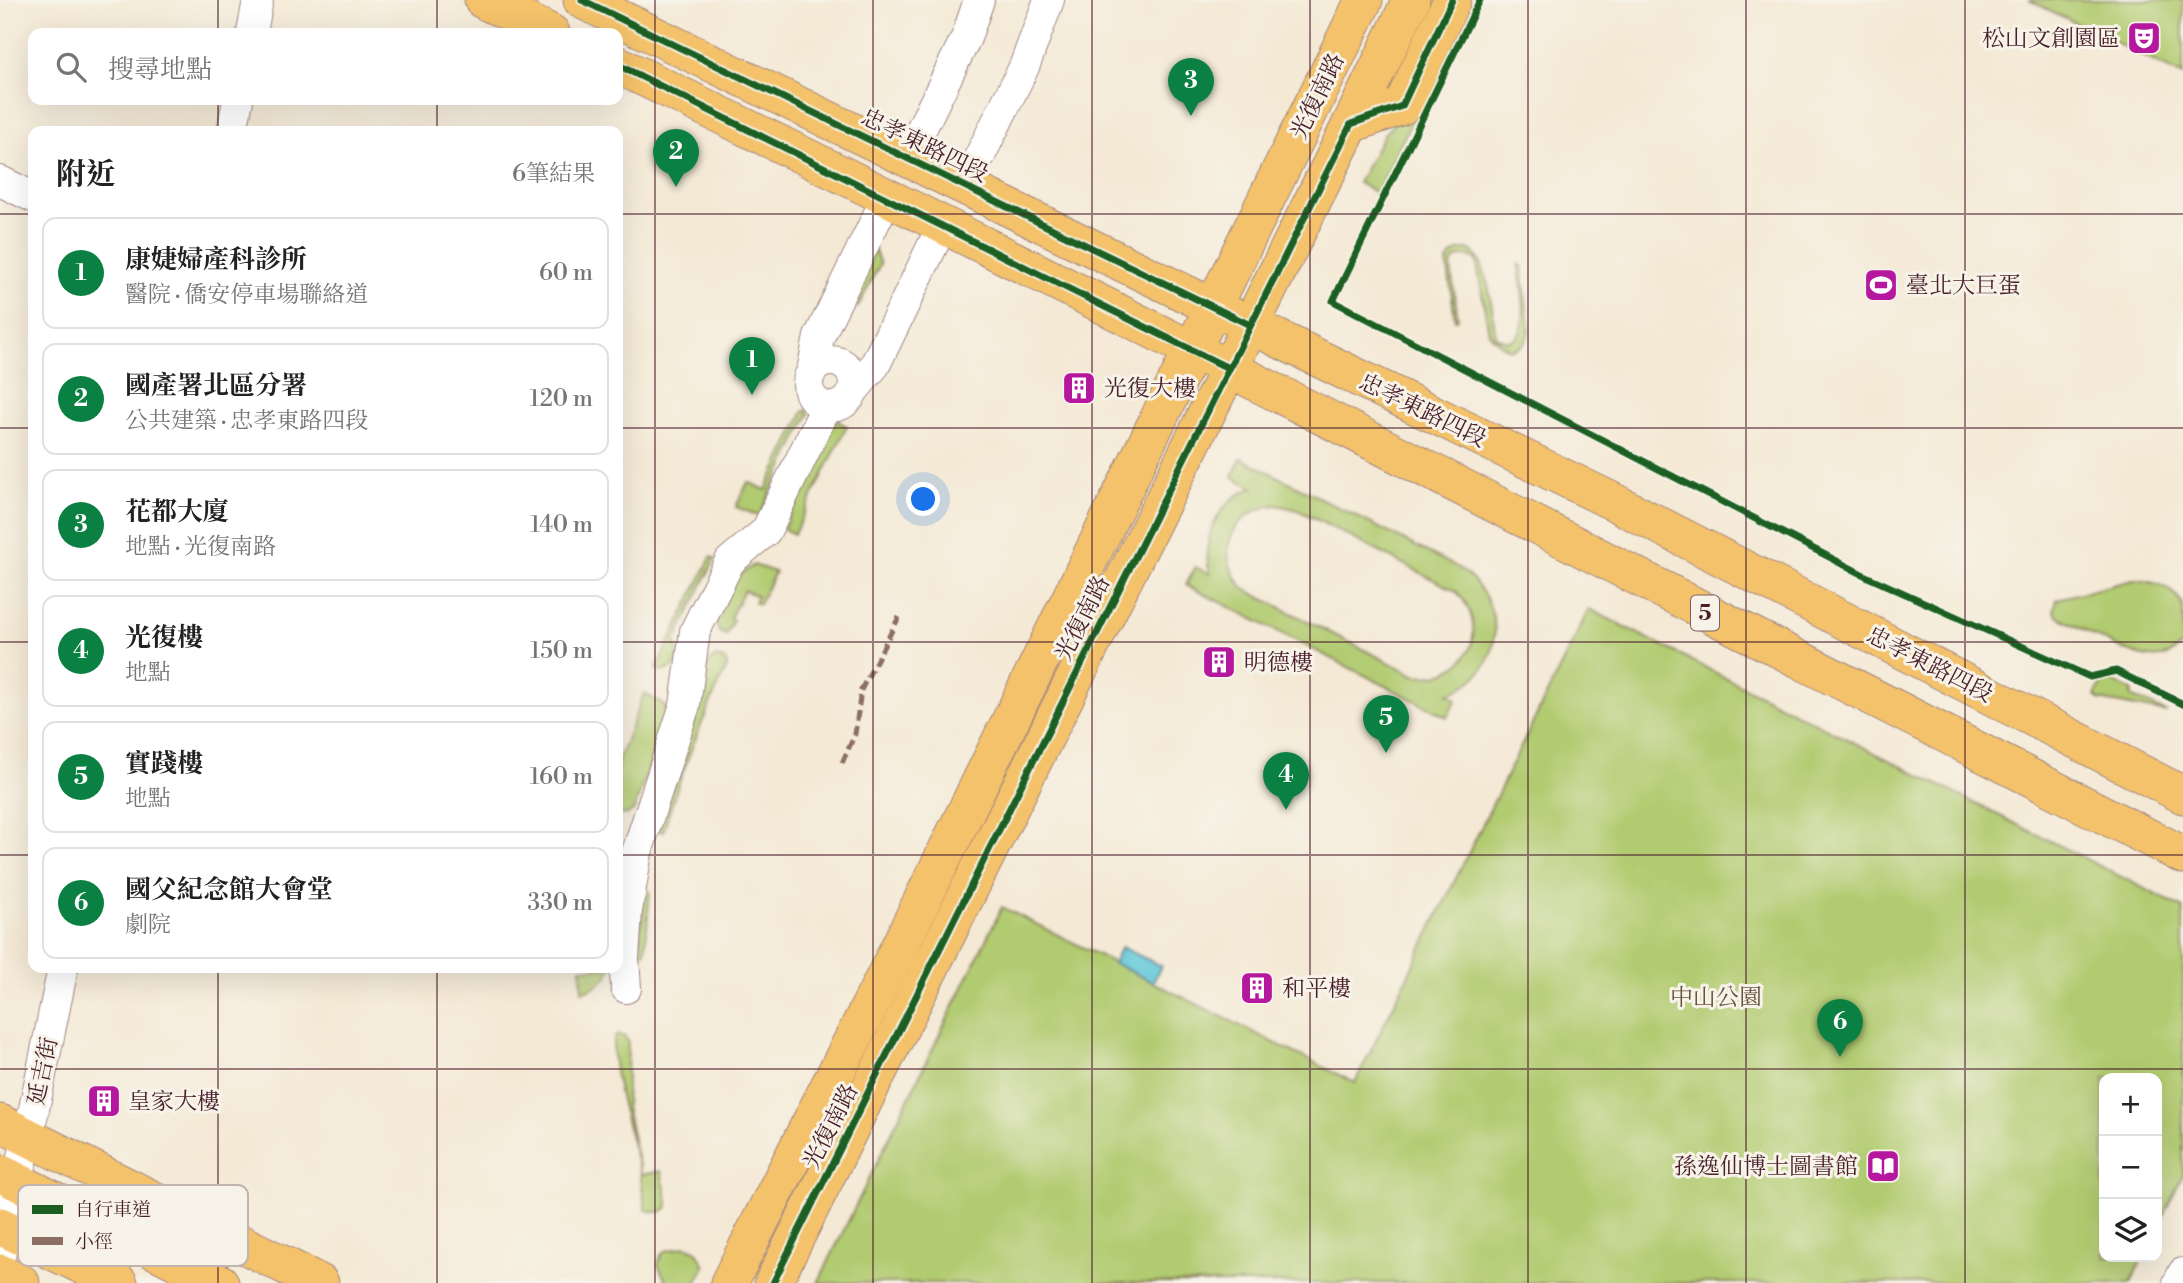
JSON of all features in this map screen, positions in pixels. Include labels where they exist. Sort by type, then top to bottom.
[{"type":"main road","points":[[483,0],[541,28]]},
{"type":"main road","name":"忠孝東路四段","points":[[582,0],[1614,502],[2183,795]]},
{"type":"main road","name":"光復南路","points":[[773,1283],[1411,0]]},
{"type":"main road","name":"光復南路","points":[[1351,124],[1402,106],[1452,0]]},
{"type":"main road","name":"光復南路","points":[[729,1283],[886,974],[1213,307],[1354,3]]},
{"type":"main road","name":"5","points":[[623,68],[1192,349],[2183,855]]},
{"type":"main road","points":[[14,1130],[124,1185]]},
{"type":"main road","points":[[9,1177],[25,1185]]},
{"type":"main road","points":[[248,1247],[320,1283]]},
{"type":"main road","points":[[76,1266],[119,1283]]},
{"type":"main road","points":[[186,1266],[220,1283]]},
{"type":"main road","points":[[0,1273],[21,1283]]},
{"type":"street","points":[[253,28],[258,0]]},
{"type":"street","points":[[907,158],[965,38],[979,0]]},
{"type":"street","points":[[965,186],[1024,66],[1043,2]]},
{"type":"street","points":[[233,126],[237,105]]},
{"type":"street","points":[[0,181],[28,195]]},
{"type":"street","points":[[886,199],[819,337],[807,386],[814,401],[826,407],[844,404],[875,365],[942,226]]},
{"type":"street","points":[[812,371],[825,362],[841,363],[852,375],[853,391]]},
{"type":"street","points":[[626,988],[624,959],[627,911],[637,852],[685,705],[695,631],[730,561],[766,531],[826,407]]},
{"type":"street","name":"延吉街","points":[[2,1237],[14,1130],[61,973]]},
{"type":"street","points":[[2178,1283],[2183,1273]]},
{"type":"green space","name":"松山文創園區","points":[[2029,0],[2183,0],[2183,76]]},
{"type":"green space","points":[[1415,115],[1377,193],[1358,183],[1384,134],[1399,118]]},
{"type":"green space","points":[[874,248],[880,264],[858,307],[853,291]]},
{"type":"green space","points":[[1460,250],[1471,250],[1477,257],[1489,290],[1496,337],[1509,341],[1517,337],[1522,328],[1524,315],[1518,264],[1522,265],[1529,327],[1527,339],[1520,347],[1512,350],[1501,345],[1489,333],[1476,259],[1470,256],[1456,259],[1451,268],[1458,319],[1455,320],[1447,261]]},
{"type":"green space","points":[[807,410],[809,414],[759,516],[736,507],[748,482],[766,490],[804,411]]},
{"type":"green space","points":[[835,420],[847,426],[794,534],[783,529]]},
{"type":"green space","points":[[1241,458],[1457,567],[1474,581],[1486,598],[1493,616],[1491,652],[1482,669],[1468,683],[1448,694],[1457,699],[1447,717],[1186,585],[1195,567],[1210,574],[1208,547],[1215,522],[1230,502],[1253,488],[1232,476]],"holes":[[[1277,505],[1298,510],[1456,591],[1467,606],[1473,637],[1469,651],[1460,662],[1448,671],[1433,675],[1414,675],[1246,590],[1235,577],[1228,549],[1238,525],[1261,509]]]},
{"type":"green space","points":[[711,557],[715,559],[675,641],[677,661],[673,668],[665,671],[656,669]]},
{"type":"green space","points":[[754,565],[775,572],[759,604],[754,602],[757,596],[744,590],[730,618],[733,620],[726,635],[719,632],[715,620],[737,576]]},
{"type":"green space","points":[[2133,580],[2164,587],[2181,602],[2183,644],[2176,651],[2153,657],[2126,651],[2057,616],[2054,610],[2057,599]]},
{"type":"green space","name":"中山公園","points":[[1589,609],[2183,908],[2183,1175],[2162,1218],[2162,1073],[2099,1073],[2099,1262],[2140,1262],[2130,1283],[818,1283],[1002,907],[1355,1083]]},
{"type":"green space","points":[[716,657],[726,661],[727,667],[692,748],[663,832],[658,830],[697,713],[707,668]]},
{"type":"green space","points":[[2104,677],[2132,691],[2131,696],[2167,713],[2099,700],[2095,696]]},
{"type":"green space","points":[[644,693],[664,705],[666,717],[634,810],[623,815],[623,748]]},
{"type":"green space","points":[[644,890],[650,891],[645,952],[639,952]]},
{"type":"green space","points":[[581,973],[608,973],[600,984],[582,991]]},
{"type":"green space","points":[[617,1035],[624,1036],[628,1041],[626,1107],[641,1175],[661,1171],[668,1207],[661,1211],[646,1210],[640,1172],[616,1079],[613,1044]]},
{"type":"green space","points":[[686,1246],[696,1250],[705,1266],[696,1283],[667,1283],[658,1265],[661,1255]]},
{"type":"water","points":[[1121,947],[1161,966],[1153,982],[1113,963]]},
{"type":"marked path","points":[[842,763],[855,734],[861,690],[899,617]]},
{"type":"cycle path","points":[[582,0],[1250,325]]},
{"type":"cycle path","points":[[773,1283],[1351,124],[1402,106],[1452,0]]},
{"type":"cycle path","points":[[1480,0],[1333,301],[1868,577],[2090,677],[2116,671],[2183,704]]},
{"type":"cycle path","points":[[623,67],[1228,368]]},
{"type":"place","name":"松山文創園區","points":[[2144,38]]},
{"type":"place","name":"花都大廈","points":[[1191,116]]},
{"type":"place","name":"國產署北區分署","points":[[676,187]]},
{"type":"place","name":"臺北大巨蛋","points":[[1881,285]]},
{"type":"place","name":"光復大樓","points":[[1079,388]]},
{"type":"place","name":"康婕婦產科診所","points":[[752,395]]},
{"type":"place","name":"明德樓","points":[[1219,662]]},
{"type":"place","name":"實踐樓","points":[[1386,753]]},
{"type":"place","name":"光復樓","points":[[1286,810]]},
{"type":"place","name":"和平樓","points":[[1257,988]]},
{"type":"place","name":"國父紀念館大會堂","points":[[1840,1057]]},
{"type":"place","name":"皇家大樓","points":[[104,1101]]},
{"type":"place","name":"孫逸仙博士圖書館","points":[[1883,1166]]}]
